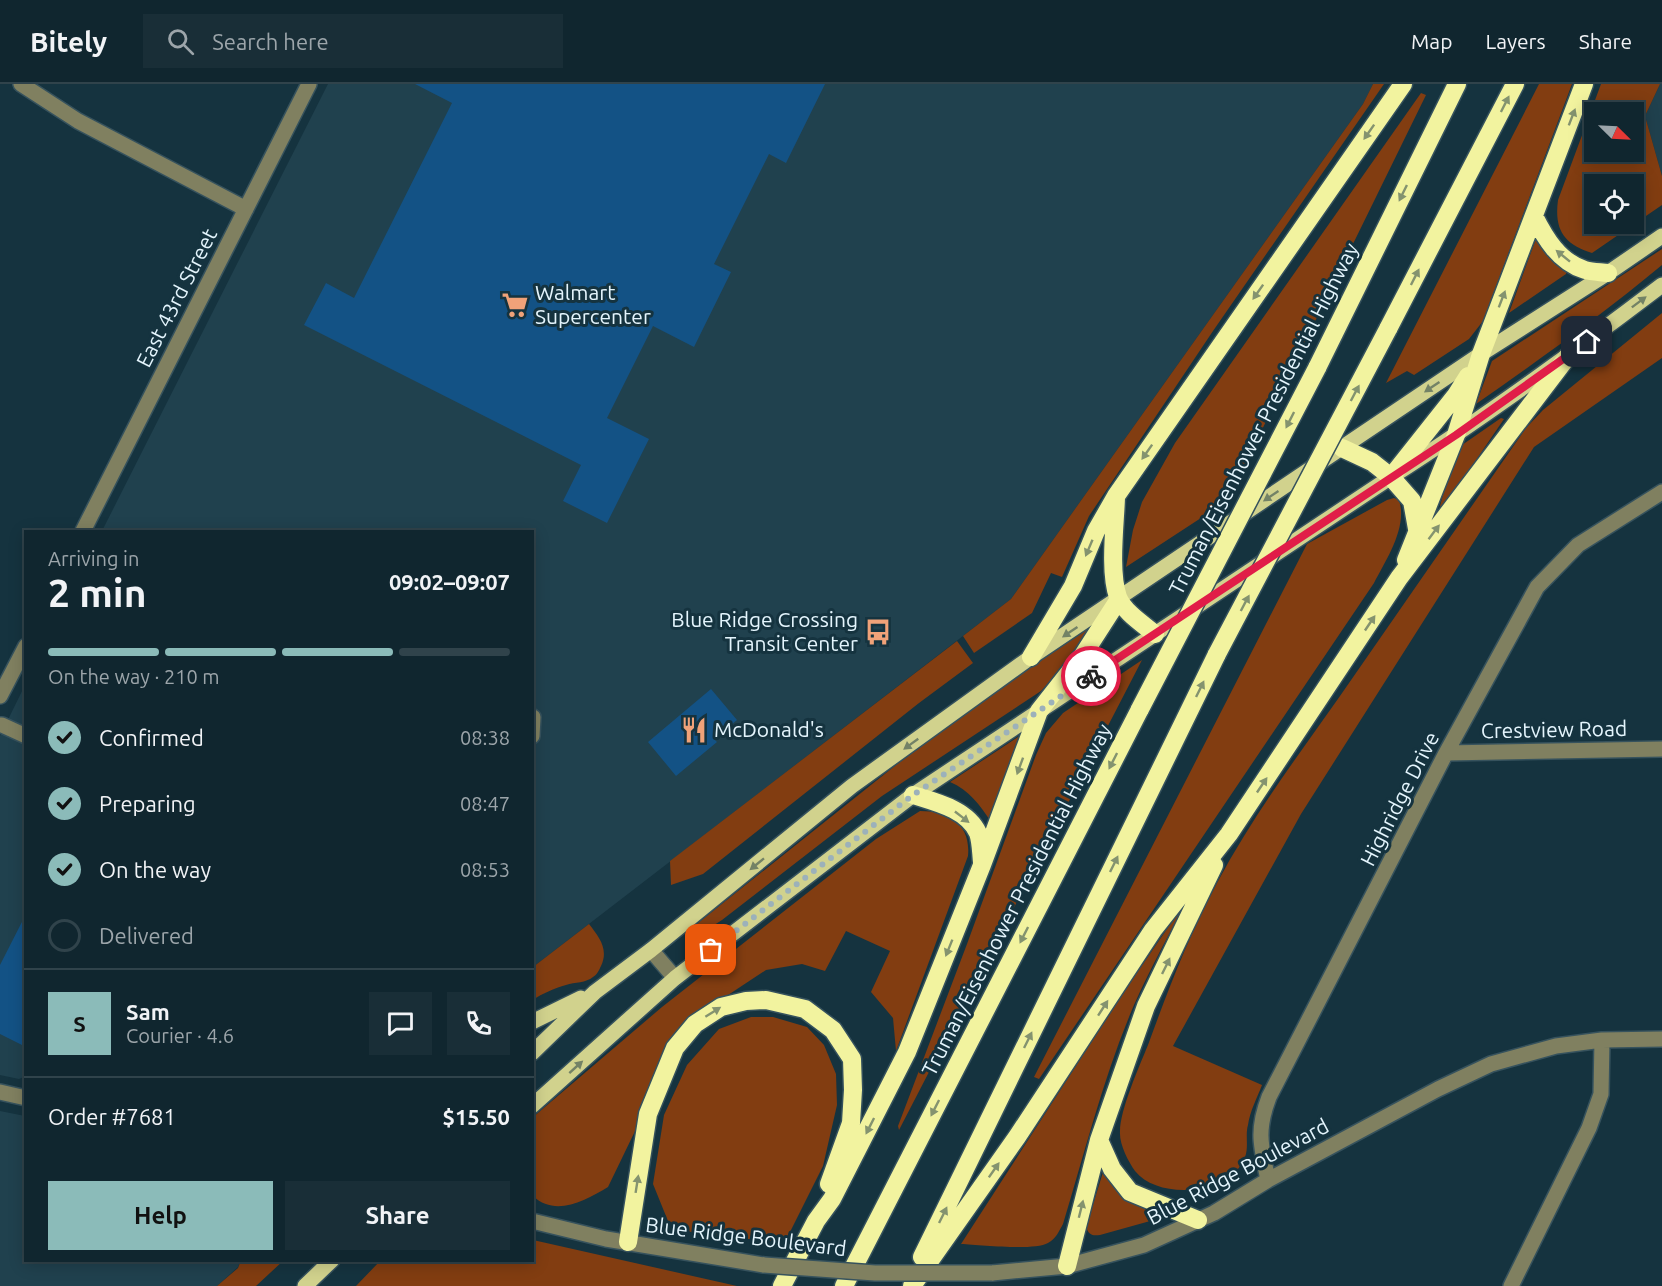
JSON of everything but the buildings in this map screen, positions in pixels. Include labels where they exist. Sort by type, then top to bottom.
[{"type":"highway","points":[[1031,657],[1073,586],[1096,531],[1116,496],[1403,84]]},
{"type":"highway","name":"Truman/Eisenhower Presidential Highway","points":[[844,1286],[1317,368],[1457,84]]},
{"type":"highway","points":[[910,1286],[1217,654],[1515,84]]},
{"type":"highway","points":[[1399,578],[1456,435],[1481,354],[1584,84]]},
{"type":"highway","points":[[1534,216],[1547,242],[1564,258],[1584,270],[1608,273]]},
{"type":"highway","points":[[1391,477],[1456,395],[1481,354]]},
{"type":"highway","points":[[910,1286],[1017,1137],[1153,930],[1229,834],[1399,578],[1568,356]]},
{"type":"highway","points":[[1342,448],[1372,462],[1391,477],[1412,501],[1417,529]]},
{"type":"highway","points":[[1116,496],[1115,578],[1119,599],[1133,617],[1155,634]]},
{"type":"highway","points":[[816,1221],[832,1200],[907,1052],[982,865],[1039,711],[1083,655],[1119,599]]},
{"type":"highway","points":[[913,795],[941,804],[965,817],[978,833],[982,865]]},
{"type":"highway","points":[[1067,1266],[1099,1140],[1146,1006],[1229,834]]},
{"type":"highway","points":[[628,1242],[648,1114],[675,1048],[695,1024],[721,1007],[746,1001],[766,1000],[804,1009],[833,1030],[852,1059],[851,1123],[816,1221],[782,1286]]},
{"type":"highway","points":[[1099,1140],[1112,1169],[1130,1192],[1198,1220]]},
{"type":"main road","points":[[534,1051],[595,992],[651,950],[852,786],[1031,657],[1481,354],[1662,236]]},
{"type":"main road","points":[[534,1104],[675,978],[913,795],[1456,435],[1568,356],[1662,285]]},
{"type":"main road","points":[[534,1021],[595,992]]},
{"type":"main road","points":[[305,1286],[330,1262]]},
{"type":"street","points":[[21,84],[78,121],[246,209]]},
{"type":"street","name":"East 43rd Street","points":[[84,530],[309,84]]},
{"type":"street","name":"Highridge Drive","points":[[1268,1180],[1260,1140],[1262,1116],[1269,1097],[1446,753],[1537,587],[1578,545],[1662,492]]},
{"type":"street","points":[[0,696],[4,680],[24,649]]},
{"type":"street","points":[[0,725],[24,735]]},
{"type":"street","name":"Crestview Road","points":[[1446,753],[1662,748]]},
{"type":"street","points":[[651,950],[675,978]]},
{"type":"street","name":"Blue Ridge Boulevard","points":[[534,1221],[628,1242],[764,1265],[875,1273],[992,1272],[1067,1266],[1144,1245],[1215,1213],[1268,1180],[1438,1089],[1491,1064],[1556,1046],[1602,1040],[1662,1039]]},
{"type":"street","points":[[1511,1286],[1589,1128],[1601,1094],[1602,1040]]},
{"type":"street","points":[[0,1092],[24,1098]]},
{"type":"shaded area","points":[[328,84],[1373,84],[1363,104],[1011,599],[534,966],[534,530],[103,530]]},
{"type":"shaded area","points":[[1373,84],[1384,84],[1213,331],[1089,516],[1062,577],[1051,573],[1032,613],[974,653],[963,636],[1011,599],[1363,104]]},
{"type":"shaded area","points":[[1539,84],[1572,84],[1483,321],[1469,339],[1414,375],[1407,371],[1386,383]]},
{"type":"shaded area","points":[[1601,84],[1660,84],[1645,116],[1662,176],[1662,205],[1644,217],[1644,174],[1584,174],[1584,234],[1620,234],[1592,253],[1574,245],[1563,234],[1557,211],[1558,200],[1584,130],[1584,162],[1644,162],[1644,102],[1594,102]]},
{"type":"shaded area","points":[[1662,84],[1662,176],[1645,116]]},
{"type":"shaded area","points":[[1421,93],[1426,95],[1227,501],[1126,567],[1133,530],[1142,502],[1175,443]]},
{"type":"shaded area","points":[[1538,233],[1568,269],[1566,274],[1509,313]]},
{"type":"shaded area","points":[[1662,249],[1662,265],[1570,337],[1476,404],[1492,361]]},
{"type":"shaded area","points":[[1662,313],[1662,358],[1534,447],[1301,814],[1173,1046],[1262,1085],[1249,1120],[1245,1157],[1237,1170],[1225,1179],[1194,1190],[1160,1187],[1146,1181],[1135,1171],[1122,1147],[1120,1131],[1123,1112],[1163,1004],[1197,923],[1245,835],[1526,428],[1543,410]]},
{"type":"shaded area","points":[[1501,418],[1504,419],[1444,507],[1440,506],[1462,445]]},
{"type":"shaded area","points":[[1394,498],[1399,500],[1401,521],[1390,554],[1374,583],[1039,1079],[1034,1077],[1307,544]]},
{"type":"shaded area","points":[[1103,617],[1092,635],[1041,691],[882,796],[722,920],[700,934],[687,937],[688,931],[896,765],[1014,676]]},
{"type":"shaded area","points":[[957,641],[973,663],[703,874],[671,885],[670,861]]},
{"type":"shaded area","points":[[1142,660],[899,1130],[898,1126],[1046,733],[1063,713]]},
{"type":"shaded area","points":[[24,687],[24,1077],[19,1079],[0,1075],[0,736]]},
{"type":"shaded area","points":[[1024,733],[991,822],[963,789],[950,782]]},
{"type":"shaded area","points":[[920,811],[949,817],[962,828],[968,845],[968,856],[896,1051],[893,1018],[871,992],[890,951],[846,931],[825,971],[802,964],[766,970],[725,997],[681,1036],[608,1187],[570,1205],[551,1205],[534,1197],[534,1116],[662,1007],[876,839]]},
{"type":"shaded area","points":[[1191,894],[1147,977],[1123,1032],[1063,1224],[1057,1235],[1048,1243],[1031,1247],[961,1244],[1123,993]]},
{"type":"shaded area","points":[[589,924],[603,949],[603,960],[597,974],[587,980],[544,993],[534,999],[534,966]]},
{"type":"shaded area","points":[[751,1017],[773,1017],[807,1027],[824,1045],[836,1074],[837,1105],[823,1166],[785,1242],[697,1235],[668,1221],[653,1184],[664,1115],[687,1065],[719,1029]]},
{"type":"shaded area","points":[[0,1111],[24,1116],[24,1262],[240,1262],[238,1267],[217,1286],[0,1286]]},
{"type":"shaded area","points":[[1104,1169],[1134,1202],[1161,1218],[1100,1235],[1090,1233],[1086,1227]]},
{"type":"shaded area","points":[[534,1240],[737,1286],[356,1286],[379,1262],[534,1262]]},
{"type":"shaded area","points":[[240,1262],[282,1262],[256,1286],[217,1286],[238,1268]]},
{"type":"way so far","points":[[711,950],[913,795],[1091,676]]},
{"type":"place","name":"Walmart Supercenter","points":[[515,305]]},
{"type":"place","name":"Blue Ridge Crossing Transit Center","points":[[878,632]]},
{"type":"place","name":"McDonald's","points":[[694,730]]},
{"type":"route","points":[[1091,676],[1456,435],[1587,342]]}]
